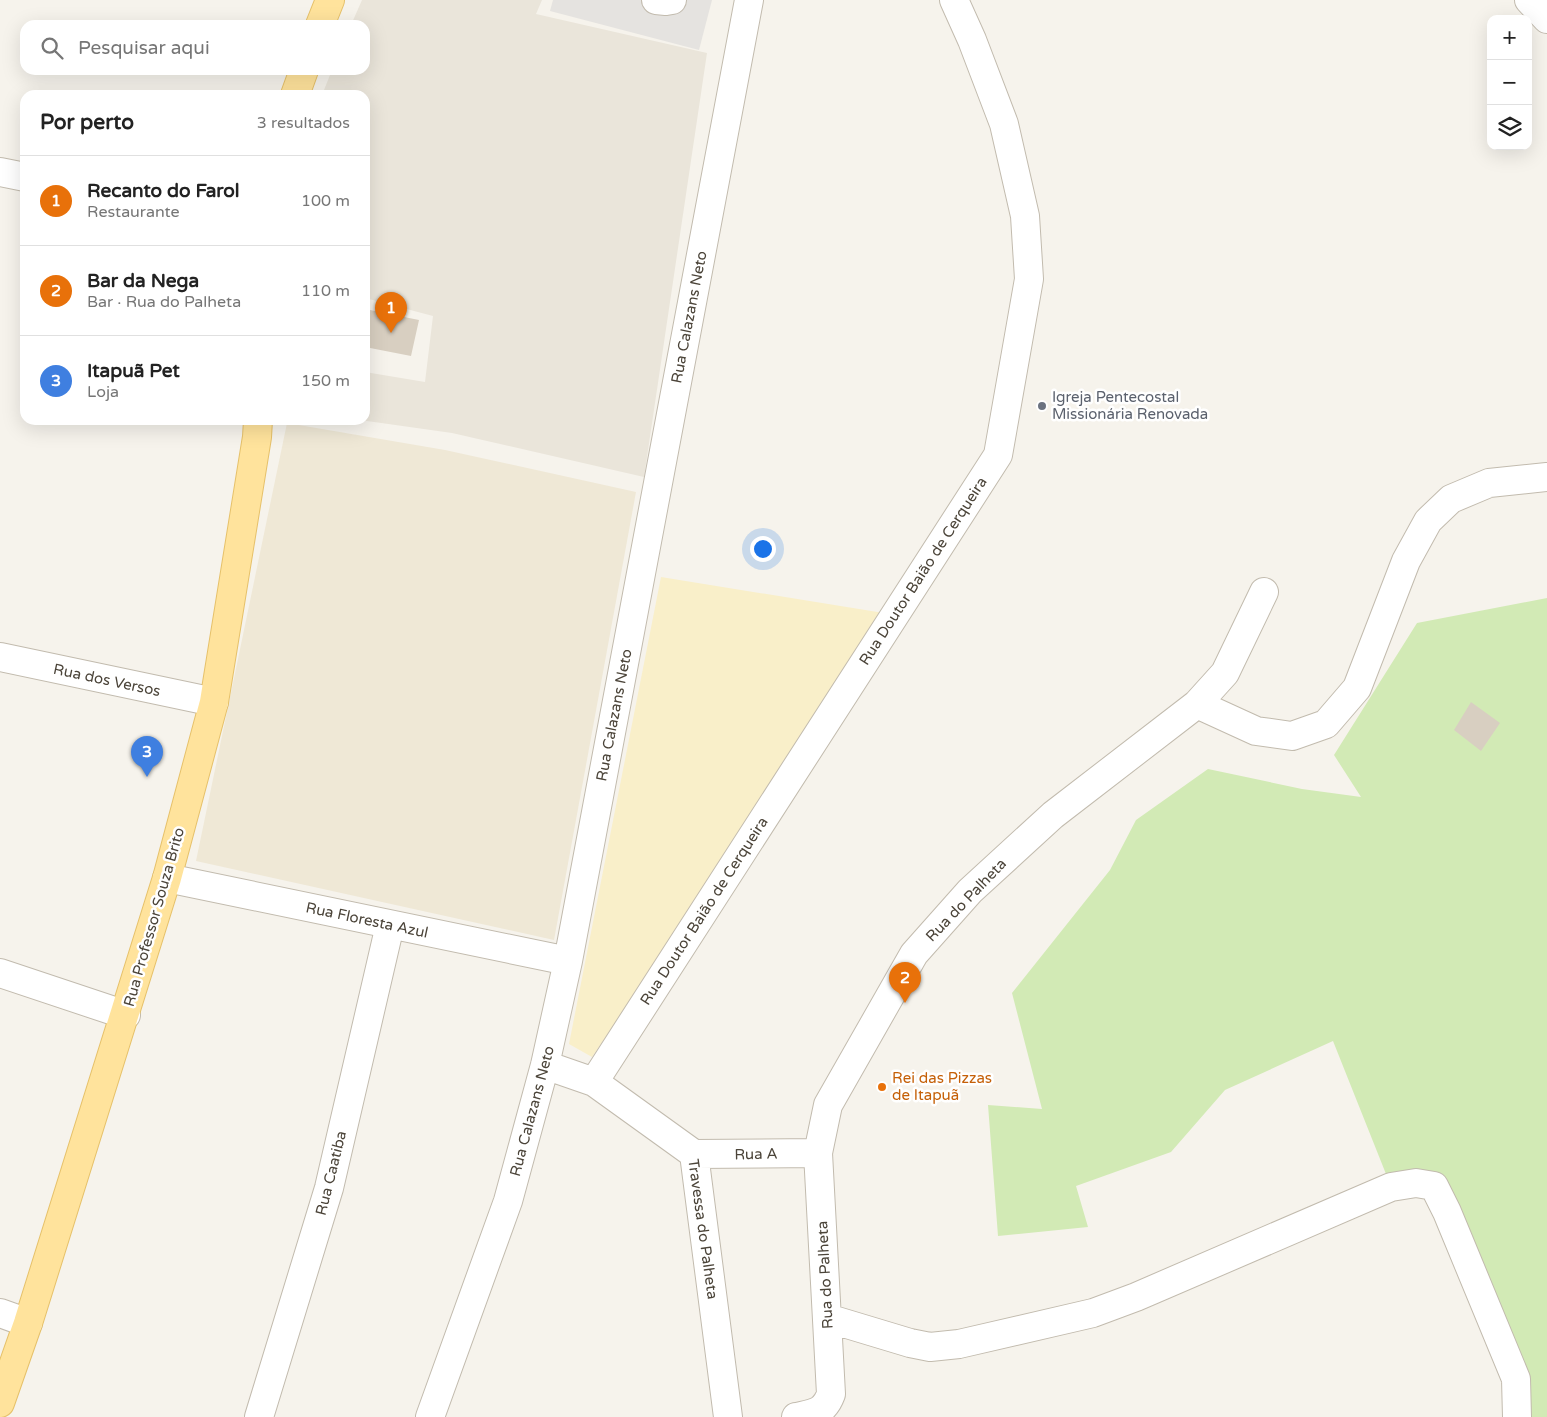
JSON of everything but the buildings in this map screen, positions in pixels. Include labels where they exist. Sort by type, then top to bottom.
[{"type":"main road","points":[[322,20],[330,0]]},
{"type":"main road","points":[[296,90],[302,75]]},
{"type":"main road","name":"Rua Professor Souza Brito","points":[[0,1403],[28,1323],[126,1015],[167,878],[214,702],[257,425]]},
{"type":"street","points":[[656,0],[666,2],[672,0]]},
{"type":"street","name":"Rua Calazans Neto","points":[[430,1417],[508,1201],[545,1065],[568,961],[749,0]]},
{"type":"street","name":"Rua Doutor Baião de Cerqueira","points":[[594,1082],[998,455],[1029,279],[1025,216],[1004,124],[972,40],[954,0]]},
{"type":"street","points":[[1530,0],[1547,19]]},
{"type":"street","points":[[0,172],[20,176]]},
{"type":"street","points":[[1198,704],[1256,731],[1292,736],[1326,724],[1357,688],[1406,561],[1428,521],[1451,499],[1489,483],[1547,478]]},
{"type":"street","name":"Rua do Palheta","points":[[796,1417],[819,1412],[827,1404],[831,1394],[818,1153],[828,1105],[914,954],[970,891],[1053,815],[1198,704],[1225,673],[1264,592]]},
{"type":"street","name":"Rua dos Versos","points":[[0,657],[214,702]]},
{"type":"street","name":"Rua Floresta Azul","points":[[167,878],[568,961]]},
{"type":"street","name":"Rua Caatiba","points":[[259,1417],[329,1188],[390,925]]},
{"type":"street","points":[[0,973],[126,1015]]},
{"type":"street","name":"Travessa do Palheta","points":[[545,1065],[594,1082],[694,1154],[728,1417]]},
{"type":"street","name":"Rua A","points":[[694,1154],[818,1153]]},
{"type":"street","points":[[827,1318],[910,1343],[930,1347],[960,1344],[1093,1314],[1391,1187],[1416,1183],[1434,1186],[1447,1212],[1516,1379],[1517,1417]]},
{"type":"street","points":[[0,1314],[28,1323]]},
{"type":"shaded area","points":[[362,0],[542,0],[536,14],[707,53],[644,477],[452,433],[370,421],[370,373],[425,382],[433,316],[370,299],[370,90],[324,90],[330,75],[370,75],[370,20],[353,20]]},
{"type":"shaded area","points":[[553,0],[712,0],[699,50],[550,11]]},
{"type":"shaded area","points":[[287,425],[299,425],[445,450],[636,492],[554,940],[196,861]]},
{"type":"green space","points":[[1547,598],[1547,1417],[1522,1417],[1434,1186],[1386,1174],[1333,1041],[1225,1090],[1171,1152],[1076,1186],[1088,1227],[998,1236],[988,1105],[1042,1109],[1012,993],[1110,870],[1136,820],[1208,769],[1302,789],[1361,797],[1334,755],[1417,623]]},
{"type":"sand","points":[[661,577],[896,615],[592,1057],[569,1044]]},
{"type":"place","name":"Recanto do Farol","points":[[391,333]]},
{"type":"place","name":"Igreja Pentecostal Missionária Renovada","points":[[1042,406]]},
{"type":"place","name":"Itapuã Pet","points":[[147,777]]},
{"type":"place","name":"Bar da Nega","points":[[905,1003]]},
{"type":"place","name":"Rei das Pizzas de Itapuã","points":[[882,1087]]}]
